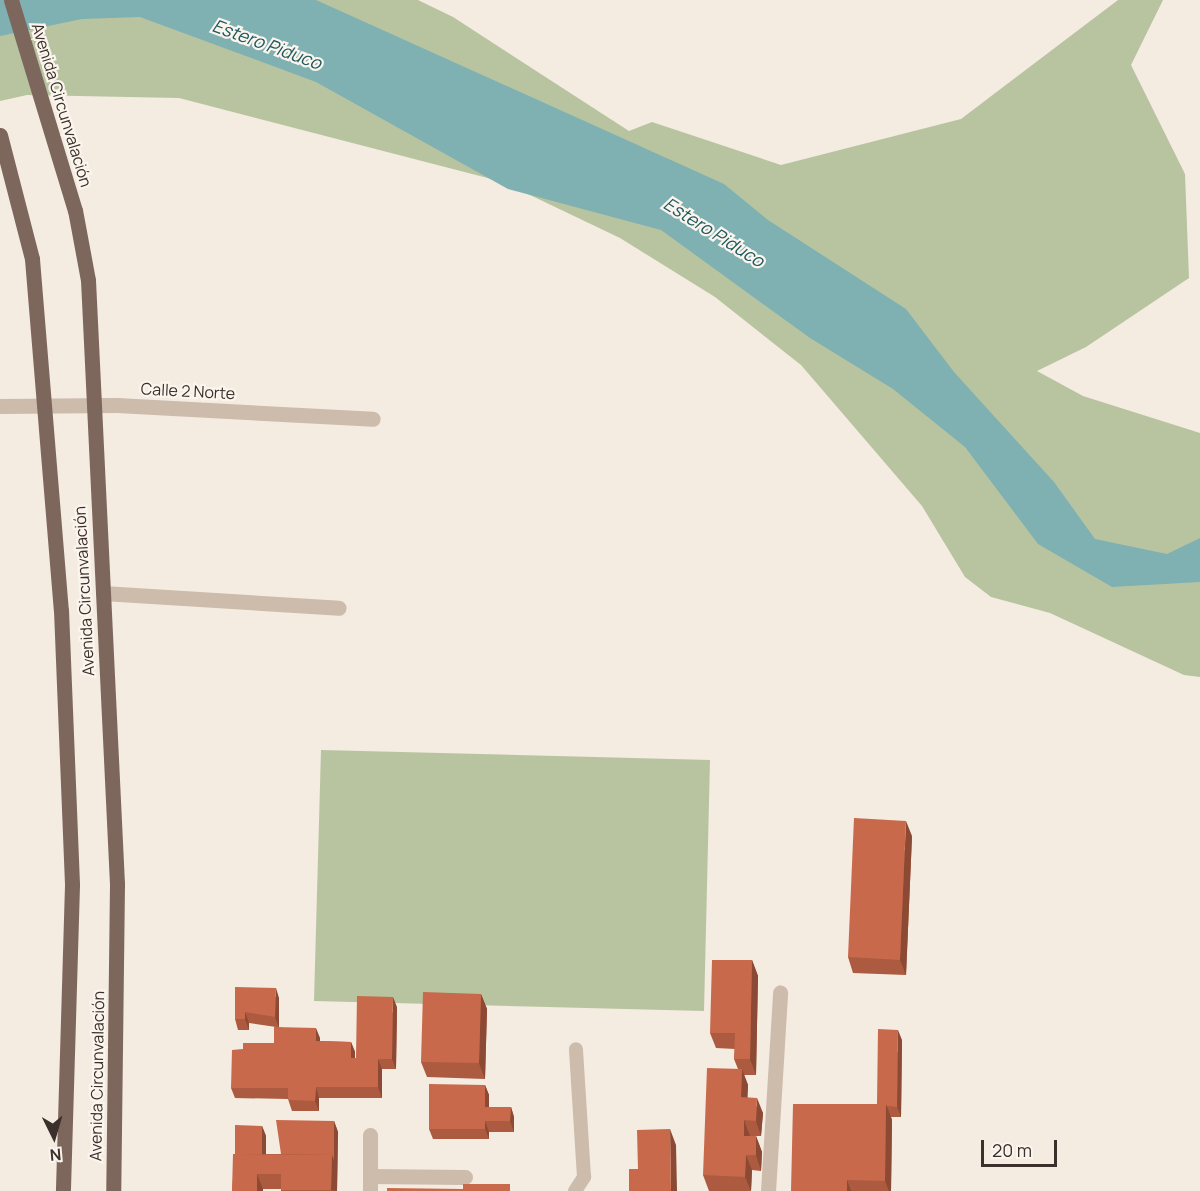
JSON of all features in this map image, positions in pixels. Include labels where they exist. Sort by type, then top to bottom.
[{"type":"main road","name":"Avenida Circunvalación","points":[[11,0],[75,210],[88,280],[117,884],[113,1191]]},
{"type":"main road","name":"Avenida Circunvalación","points":[[0,135],[32,259],[61,610],[72,885],[63,1191]]},
{"type":"street","name":"Calle 2 Norte","points":[[0,406],[93,405],[373,419]]},
{"type":"street","points":[[104,593],[339,608]]},
{"type":"street","points":[[768,1191],[780,992]]},
{"type":"street","points":[[370,1135],[370,1184],[465,1177]]},
{"type":"lane","points":[[575,1191],[584,1177],[576,1049]]},
{"type":"green space","points":[[0,0],[418,0],[453,17],[629,131],[652,122],[781,165],[961,119],[1118,0],[1163,0],[1131,65],[1185,174],[1189,278],[1086,347],[1037,371],[1083,396],[1200,433],[1200,677],[1184,675],[1050,613],[991,597],[965,577],[922,506],[801,365],[715,297],[620,238],[503,182],[179,98],[27,95],[0,101]]},
{"type":"green space","points":[[321,750],[710,760],[704,1011],[314,1001]]},
{"type":"water","name":"Estero Piduco","points":[[0,0],[316,0],[724,184],[768,220],[906,309],[954,372],[1054,482],[1095,539],[1167,554],[1200,538],[1200,582],[1112,587],[1038,544],[965,447],[893,389],[810,338],[661,230],[508,189],[316,82],[140,17],[82,19],[0,36]]},
{"type":"building","points":[[854,818],[906,821],[900,960],[848,957]]},
{"type":"building","points":[[712,960],[752,960],[750,1059],[734,1059],[735,1033],[710,1033]]},
{"type":"building","points":[[235,987],[276,988],[275,1017],[245,1012],[245,1019],[235,1019]]},
{"type":"building","points":[[423,992],[481,994],[479,1063],[421,1062]]},
{"type":"building","points":[[357,996],[393,997],[392,1059],[378,1059],[378,1087],[316,1087],[315,1101],[288,1100],[288,1088],[231,1088],[232,1050],[243,1049],[243,1043],[274,1043],[274,1027],[316,1028],[316,1041],[351,1042],[351,1058],[356,1058]]},
{"type":"building","points":[[878,1029],[898,1030],[897,1107],[877,1104]]},
{"type":"building","points":[[707,1068],[742,1069],[741,1097],[757,1098],[756,1121],[744,1120],[744,1136],[756,1136],[756,1155],[746,1155],[745,1177],[703,1175]]},
{"type":"building","points":[[429,1084],[485,1085],[485,1107],[511,1107],[510,1121],[485,1121],[485,1129],[429,1129]]},
{"type":"building","points":[[793,1104],[886,1104],[885,1181],[847,1180],[847,1191],[791,1191]]},
{"type":"building","points":[[276,1120],[334,1121],[334,1160],[332,1155],[281,1154]]},
{"type":"building","points":[[235,1125],[262,1126],[262,1154],[235,1154]]},
{"type":"building","points":[[670,1129],[671,1191],[629,1191],[629,1169],[638,1169],[637,1130]]},
{"type":"building","points":[[233,1154],[332,1155],[331,1190],[281,1190],[281,1174],[257,1174],[257,1191],[232,1191]]},
{"type":"building","points":[[463,1184],[510,1184],[510,1191],[463,1191]]},
{"type":"building","points":[[387,1188],[463,1189],[463,1191],[387,1191]]}]
